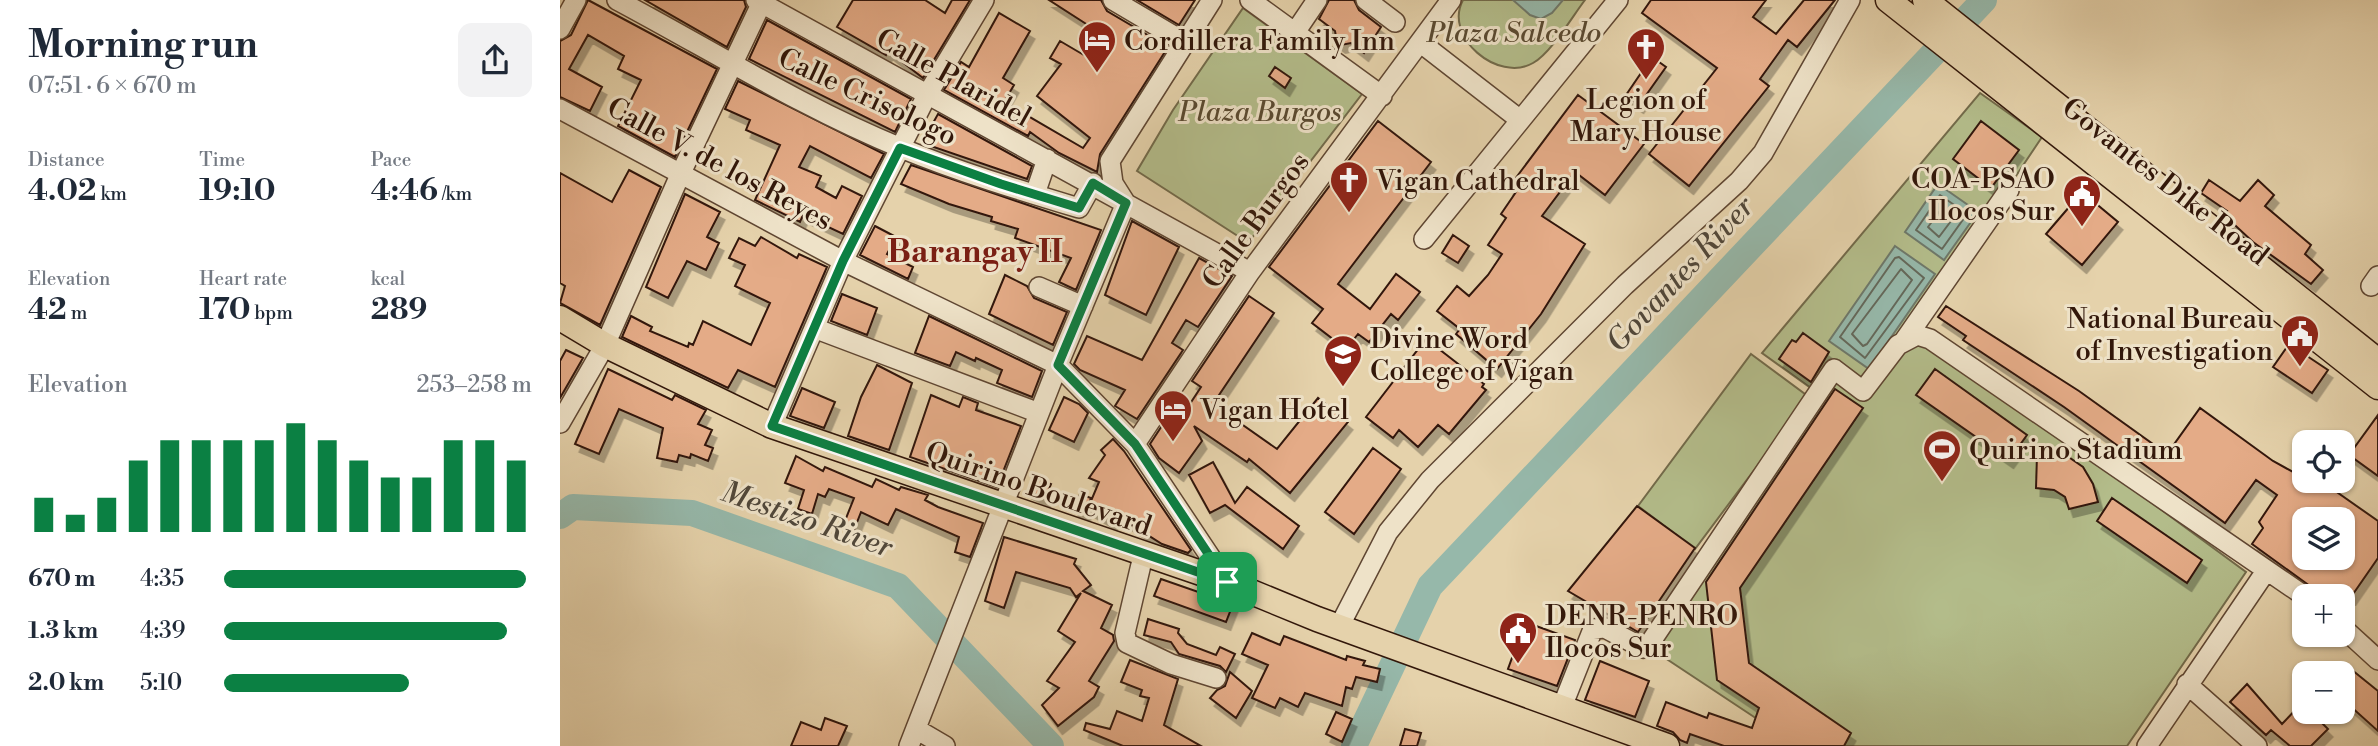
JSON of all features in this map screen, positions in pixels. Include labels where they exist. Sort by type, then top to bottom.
[{"type":"main road","name":"Govantes Dike Road","points":[[1914,6],[2312,322],[2378,387]]},
{"type":"main road","name":"Quirino Boulevard","points":[[560,318],[605,345],[772,426],[1143,556],[1227,582],[1350,631],[1667,746]]},
{"type":"main road","name":"Govantes Dike Road","points":[[2312,322],[2378,361]]},
{"type":"street","points":[[560,29],[576,0]]},
{"type":"street","name":"Calle Crisologo","points":[[618,0],[900,148],[1079,208],[1093,183]]},
{"type":"street","points":[[772,426],[843,261],[927,95],[984,0]]},
{"type":"street","points":[[1113,0],[1184,42]]},
{"type":"street","points":[[1212,0],[1110,161],[1113,183],[1126,203],[1250,272]]},
{"type":"street","points":[[1250,0],[1382,96]]},
{"type":"street","points":[[1296,31],[1317,0]]},
{"type":"street","points":[[1366,0],[1395,22]]},
{"type":"street","name":"Calle Burgos","points":[[1135,444],[1250,272],[1451,0]]},
{"type":"street","points":[[1424,239],[1618,0]]},
{"type":"street","points":[[1350,631],[1388,532],[1430,480],[1625,285],[1739,181],[1763,153],[1850,0]]},
{"type":"street","points":[[560,423],[605,345],[761,1]]},
{"type":"street","name":"Calle Plaridel","points":[[761,1],[1126,203]]},
{"type":"street","points":[[1421,43],[1519,119]]},
{"type":"street","name":"Calle V. de los Reyes","points":[[560,109],[843,261],[1058,365],[1135,444],[1227,582]]},
{"type":"street","points":[[1035,194],[1048,159]]},
{"type":"street","points":[[1562,707],[1594,629],[1605,628],[1643,648],[1650,643],[1834,369],[1863,391],[1904,341],[2009,190]]},
{"type":"street","points":[[945,746],[913,737],[1058,365],[1126,203]]},
{"type":"street","points":[[1040,287],[1083,306]]},
{"type":"street","points":[[814,328],[1039,413]]},
{"type":"street","points":[[1904,341],[1917,335],[1930,340],[2292,588]]},
{"type":"street","points":[[1143,556],[1125,633],[1127,643],[1171,664],[1216,678]]},
{"type":"street","points":[[2147,746],[2266,571]]},
{"type":"street","points":[[2355,639],[2378,660]]},
{"type":"street","points":[[2187,684],[2257,746]]},
{"type":"green space","name":"Plaza Salcedo","points":[[1463,0],[1585,0],[1547,51],[1533,63],[1519,68],[1490,62],[1477,53],[1467,41],[1459,14]]},
{"type":"green space","name":"Plaza Burgos","points":[[1243,8],[1362,94],[1251,239],[1244,240],[1137,171],[1173,110]]},
{"type":"green space","name":"Quirino Stadium","points":[[1980,93],[2042,137],[1914,328],[2246,572],[2127,746],[1798,746],[1650,648],[1819,394],[1762,353]]},
{"type":"green space","points":[[1751,354],[1809,397],[1695,549],[1638,506]]},
{"type":"water","points":[[1513,0],[1563,0],[1552,13],[1541,19],[1530,15]]},
{"type":"water","points":[[1938,184],[1978,212],[1944,260],[1905,232]]},
{"type":"water","points":[[1895,246],[1935,274],[1869,369],[1829,341]]},
{"type":"building","points":[[588,0],[717,69],[675,157],[618,126],[641,80],[618,69],[624,56],[588,35],[569,69],[602,87],[590,111],[560,97],[560,41],[571,35]]},
{"type":"building","points":[[645,0],[744,0],[746,7],[727,47]]},
{"type":"building","points":[[853,0],[925,0],[945,13],[952,0],[970,0],[923,78],[888,51],[886,55],[837,27]]},
{"type":"building","points":[[1049,0],[1101,0],[1107,11],[1168,47],[1100,154],[1097,172],[1059,153],[1030,132],[1028,136],[944,90],[961,62],[969,67],[999,13],[1030,31],[1003,78],[1014,85],[1004,102],[1083,148],[1090,138],[1037,96],[1061,64],[1050,58],[1060,41],[1094,61],[1108,38]]},
{"type":"building","points":[[1137,0],[1195,0],[1179,25]]},
{"type":"building","points":[[1329,0],[1354,0],[1359,10],[1381,27],[1364,53],[1351,43],[1341,45],[1337,42],[1335,31],[1319,19]]},
{"type":"building","points":[[1651,0],[1766,0],[1753,17],[1776,34],[1804,0],[1835,0],[1797,47],[1788,40],[1760,79],[1769,86],[1689,186],[1649,154],[1717,68],[1642,13]]},
{"type":"building","points":[[767,20],[911,99],[895,132],[749,59]]},
{"type":"building","name":"Legion of Mary House","points":[[1652,57],[1666,67],[1639,105],[1626,95]]},
{"type":"building","points":[[1275,67],[1291,78],[1285,88],[1269,76]]},
{"type":"building","points":[[738,81],[884,154],[871,178],[810,146],[799,167],[821,176],[816,187],[836,198],[842,186],[862,196],[843,234],[803,215],[800,222],[755,200],[780,145],[746,130],[750,120],[725,109]]},
{"type":"building","points":[[1578,95],[1644,144],[1605,195],[1575,172],[1542,216],[1585,244],[1541,314],[1497,369],[1456,334],[1460,329],[1437,311],[1457,286],[1469,296],[1502,254],[1488,245],[1506,218],[1501,214],[1516,192],[1509,187]]},
{"type":"building","points":[[938,114],[1032,166],[1027,179],[922,143]]},
{"type":"building","name":"Vigan Cathedral","points":[[1378,121],[1431,162],[1338,284],[1370,309],[1396,274],[1420,292],[1398,320],[1391,314],[1369,342],[1358,334],[1346,349],[1312,323],[1323,309],[1269,267]]},
{"type":"building","points":[[1981,121],[2019,150],[1991,188],[1953,159]]},
{"type":"building","points":[[911,165],[1101,230],[1076,290],[1059,282],[1071,258],[1015,238],[1018,229],[991,221],[992,217],[949,204],[901,184]]},
{"type":"building","points":[[629,170],[661,187],[600,325],[560,303],[565,286],[560,283],[560,173],[612,202]]},
{"type":"building","points":[[2209,180],[2240,201],[2258,180],[2274,195],[2265,206],[2311,245],[2305,254],[2323,270],[2311,284],[2253,242],[2224,215],[2227,211],[2201,193]]},
{"type":"building","name":"COA-PSAO Ilocos Sur","points":[[2082,192],[2118,222],[2082,265],[2046,234]]},
{"type":"building","points":[[685,194],[720,212],[707,237],[719,243],[706,270],[687,261],[668,298],[646,287]]},
{"type":"building","points":[[1132,221],[1179,247],[1146,315],[1105,295]]},
{"type":"building","points":[[875,226],[896,237],[887,254],[913,267],[908,279],[860,255]]},
{"type":"building","points":[[1453,235],[1469,246],[1458,263],[1442,253]]},
{"type":"building","points":[[761,237],[797,258],[799,254],[827,267],[775,387],[738,370],[728,388],[622,337],[631,316],[652,327],[650,331],[688,347],[689,343],[693,345],[703,321],[751,345],[770,303],[735,286],[745,265],[729,258],[739,238],[755,246]]},
{"type":"building","points":[[1199,258],[1232,276],[1198,327],[1186,320],[1172,343],[1183,350],[1137,419],[1115,406],[1125,390],[1080,370],[1074,364],[1087,336],[1142,360]]},
{"type":"building","points":[[1005,275],[1027,286],[1034,298],[1067,312],[1053,345],[989,314]]},
{"type":"building","points":[[842,294],[877,308],[867,335],[831,321]]},
{"type":"building","points":[[1249,296],[1274,313],[1213,404],[1277,449],[1318,398],[1348,422],[1290,493],[1249,459],[1247,462],[1194,426],[1202,441],[1179,473],[1159,458],[1150,444],[1169,415],[1178,422],[1201,387],[1192,381]]},
{"type":"building","points":[[1946,306],[2079,391],[2167,454],[2200,408],[2273,461],[2292,471],[2292,493],[2338,493],[2378,521],[2378,558],[2355,591],[2355,584],[2307,584],[2252,544],[2263,528],[2259,522],[2277,495],[2256,480],[2225,523],[2064,407],[1963,340],[1966,336],[1938,317]]},
{"type":"building","points":[[929,316],[1042,371],[1032,397],[997,383],[1002,370],[976,358],[975,361],[956,352],[950,366],[915,353]]},
{"type":"building","points":[[1803,333],[1829,352],[1811,382],[1779,359],[1792,340],[1796,342]]},
{"type":"building","points":[[1426,339],[1484,384],[1482,387],[1486,390],[1449,434],[1438,425],[1418,447],[1399,430],[1393,438],[1366,417]]},
{"type":"building","name":"National Bureau of Investigation","points":[[2289,344],[2328,370],[2312,393],[2273,367]]},
{"type":"building","points":[[566,350],[583,358],[560,398],[560,361]]},
{"type":"building","points":[[877,365],[912,383],[889,450],[848,436],[861,397]]},
{"type":"building","points":[[608,369],[672,400],[675,395],[706,410],[698,424],[712,430],[705,445],[713,448],[708,461],[691,454],[690,458],[679,455],[677,462],[657,458],[663,428],[619,409],[599,454],[575,444]]},
{"type":"building","points":[[1935,369],[2027,435],[2009,460],[1916,395]]},
{"type":"building","points":[[802,388],[835,402],[824,428],[790,416]]},
{"type":"building","points":[[1835,389],[1863,408],[1740,588],[1749,663],[1851,733],[1844,746],[1724,746],[1690,734],[1687,743],[1680,740],[1673,732],[1657,726],[1666,702],[1707,718],[1709,713],[1752,728],[1759,708],[1717,680],[1706,582]]},
{"type":"building","points":[[931,395],[959,407],[963,397],[978,403],[976,410],[1021,426],[997,487],[910,457]]},
{"type":"building","points":[[1064,397],[1079,404],[1088,413],[1074,442],[1049,430]]},
{"type":"building","points":[[2378,415],[2378,476],[2355,459],[2355,447]]},
{"type":"building","points":[[1113,439],[1124,451],[1191,550],[1188,553],[1162,544],[1116,515],[1112,522],[1088,508],[1099,482],[1089,478],[1105,455],[1101,450]]},
{"type":"building","points":[[1373,448],[1401,469],[1354,534],[1325,512]]},
{"type":"building","points":[[2037,455],[2070,458],[2083,467],[2093,484],[2098,502],[2069,509],[2065,497],[2054,490],[2036,488]]},
{"type":"building","points":[[796,456],[823,471],[825,467],[872,487],[876,479],[899,490],[901,487],[928,495],[925,500],[938,507],[983,523],[970,557],[955,552],[959,537],[896,509],[888,525],[861,512],[854,530],[843,526],[854,498],[829,489],[825,497],[818,494],[812,514],[798,509],[804,490],[785,483]]},
{"type":"building","points":[[1213,462],[1235,503],[1247,487],[1299,526],[1283,549],[1225,505],[1210,513],[1189,475]]},
{"type":"building","points":[[1034,478],[1051,484],[1045,499],[1028,491]]},
{"type":"building","points":[[1080,494],[1091,498],[1085,514],[1074,509]]},
{"type":"building","points":[[2112,498],[2202,560],[2187,583],[2097,521]]},
{"type":"building","points":[[1637,506],[1695,548],[1638,632],[1568,591]]},
{"type":"building","points":[[1004,537],[1076,559],[1074,564],[1091,585],[1083,591],[1112,605],[1101,628],[1113,635],[1114,641],[1089,681],[1099,687],[1094,697],[1058,726],[1042,705],[1059,688],[1047,681],[1075,642],[1058,631],[1081,593],[1076,597],[1070,588],[1016,572],[1004,608],[985,601]]},
{"type":"building","points":[[1161,579],[1233,604],[1226,622],[1154,596]]},
{"type":"building","points":[[1148,619],[1179,629],[1178,633],[1187,644],[1216,655],[1220,647],[1235,654],[1226,672],[1220,666],[1179,654],[1171,642],[1144,635]]},
{"type":"building","points":[[1525,622],[1575,640],[1557,686],[1508,669]]},
{"type":"building","points":[[1252,633],[1280,645],[1284,636],[1346,660],[1347,656],[1365,661],[1363,665],[1380,669],[1377,682],[1356,677],[1352,689],[1346,687],[1342,706],[1305,693],[1298,707],[1280,698],[1275,708],[1252,698],[1268,665],[1242,654]]},
{"type":"building","points":[[1130,660],[1178,679],[1164,725],[1201,746],[1123,746],[1084,730],[1086,723],[1110,729],[1117,711],[1142,721],[1149,698],[1140,696],[1142,690],[1121,682]]},
{"type":"building","points":[[1600,661],[1649,681],[1635,717],[1585,700]]},
{"type":"building","points":[[1230,672],[1252,691],[1236,718],[1210,698],[1225,686]]},
{"type":"building","points":[[2355,672],[2378,691],[2378,731],[2355,710]]},
{"type":"building","points":[[2247,684],[2282,724],[2292,714],[2292,724],[2323,724],[2328,729],[2311,746],[2290,746],[2271,730],[2266,735],[2230,702]]},
{"type":"building","points":[[1336,712],[1352,719],[1342,742],[1326,734]]},
{"type":"building","points":[[825,718],[847,726],[838,746],[791,746],[801,722],[821,730]]},
{"type":"building","points":[[1405,729],[1421,733],[1417,746],[1400,746]]},
{"type":"waterway","name":"Govantes River","points":[[1354,746],[1430,586],[1984,0]]},
{"type":"waterway","name":"Mestizo River","points":[[560,516],[573,507],[692,513],[898,586],[1051,746]]},
{"type":"place","name":"Cordillera Family Inn","points":[[1097,74]]},
{"type":"place","name":"Legion of Mary House","points":[[1646,81]]},
{"type":"place","name":"Vigan Cathedral","points":[[1349,214]]},
{"type":"place","name":"COA-PSAO Ilocos Sur","points":[[2082,228]]},
{"type":"place","name":"National Bureau of Investigation","points":[[2300,368]]},
{"type":"place","name":"Divine Word College of Vigan","points":[[1343,388]]},
{"type":"place","name":"Vigan Hotel","points":[[1173,443]]},
{"type":"place","name":"Quirino Stadium","points":[[1942,483]]},
{"type":"place","name":"DENR-PENRO Ilocos Sur","points":[[1518,665]]},
{"type":"district","name":"Barangay II","points":[[975,251]]},
{"type":"route","points":[[900,148],[1079,208],[1093,183],[1126,203],[1058,365],[1135,444],[1227,582],[1143,556],[772,426],[843,261],[900,148]]}]
